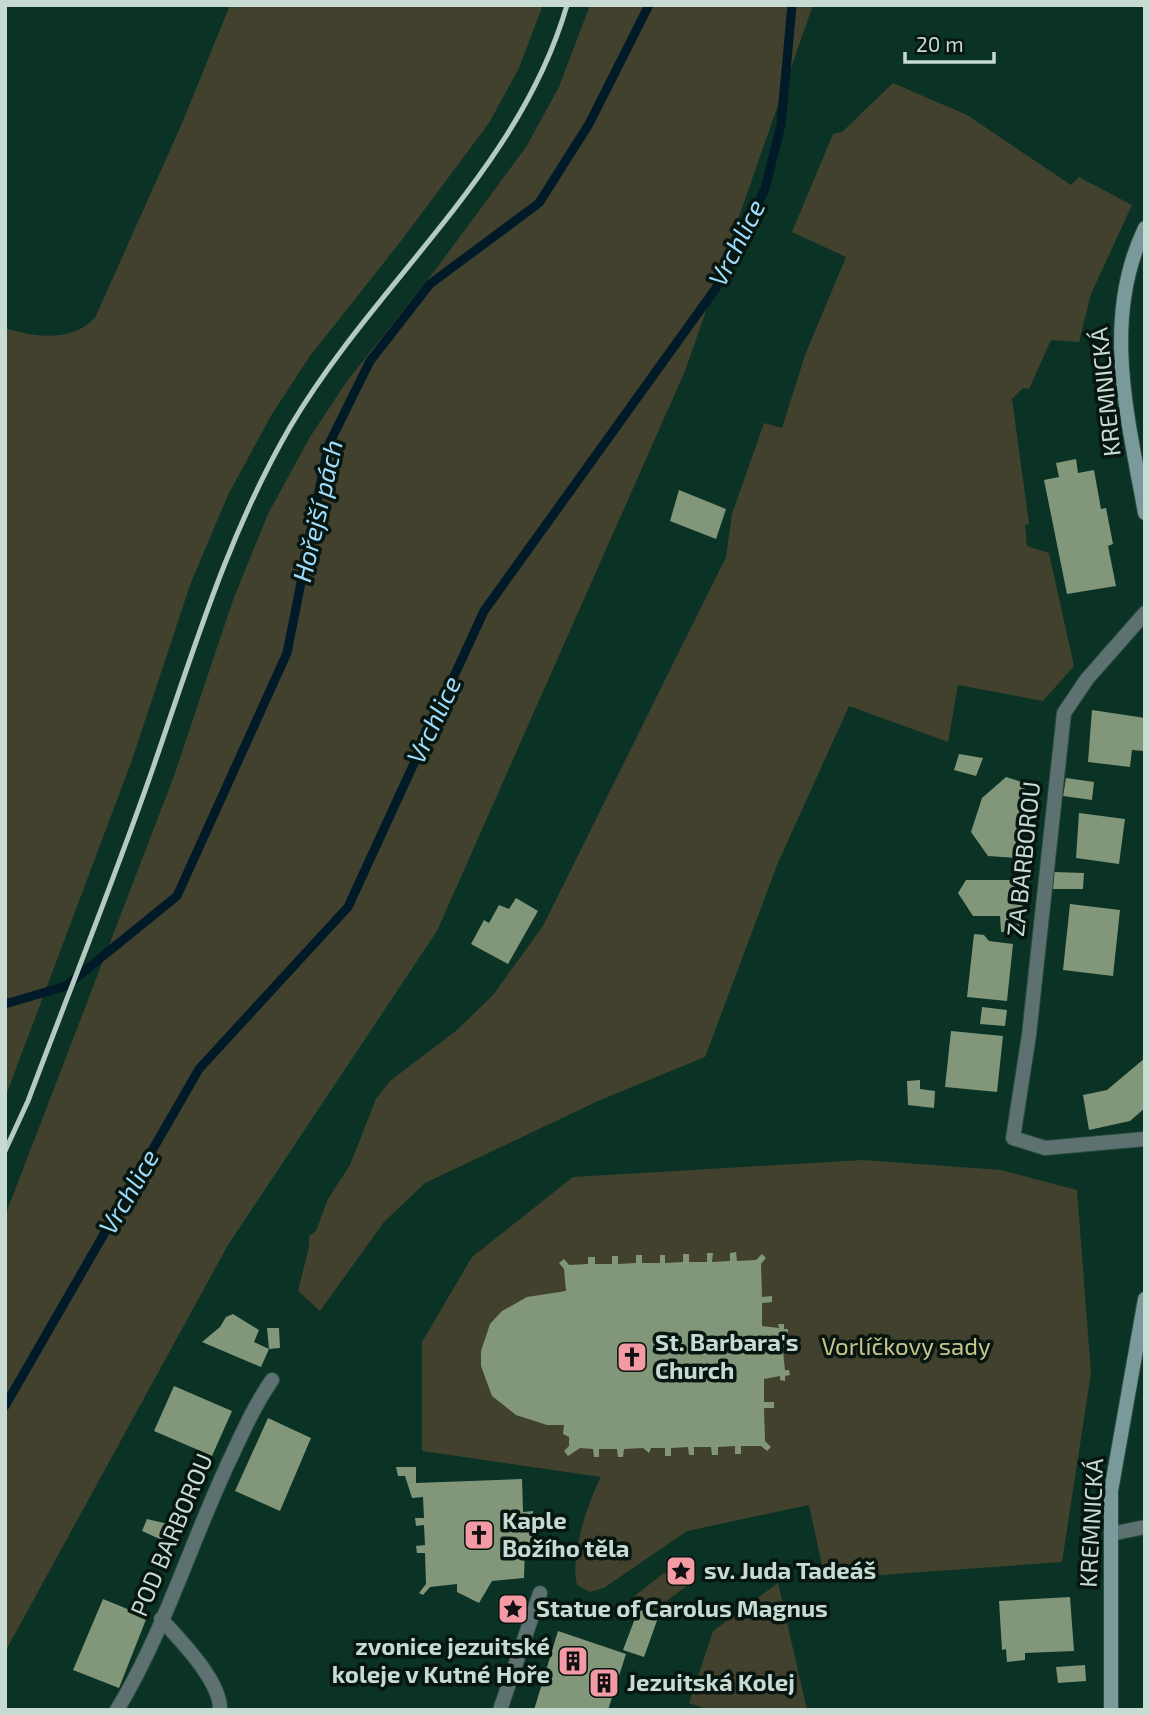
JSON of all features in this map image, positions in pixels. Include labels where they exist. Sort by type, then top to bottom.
[{"type":"street","name":"KREMNICKÁ","points":[[1145,228],[1125,281],[1119,341],[1145,513]]},
{"type":"street","name":"ZA BARBOROU","points":[[1145,613],[1087,679],[1064,713],[1029,1035],[1013,1138],[1045,1148],[1145,1139]]},
{"type":"street","name":"KREMNICKÁ","points":[[1111,1710],[1111,1491],[1145,1298]]},
{"type":"street","name":"POD BARBOROU","points":[[117,1710],[161,1619],[219,1480],[259,1398],[272,1380]]},
{"type":"street","points":[[1111,1534],[1145,1527]]},
{"type":"street","points":[[500,1710],[540,1593]]},
{"type":"street","points":[[161,1619],[196,1658],[220,1702],[220,1710]]},
{"type":"green space","points":[[230,5],[543,5],[519,68],[489,123],[401,241],[310,356],[272,414],[228,495],[190,585],[132,760],[5,1098],[5,328],[53,336],[75,331],[95,318],[183,121]]},
{"type":"green space","points":[[590,5],[813,5],[685,371],[437,931],[228,1245],[5,1652],[5,1216],[174,776],[233,600],[268,514],[310,437],[347,381],[436,269],[526,147],[559,87]]},
{"type":"green space","points":[[893,83],[967,115],[1071,185],[1079,177],[1132,205],[1091,294],[1079,342],[1051,340],[1029,389],[1023,388],[1012,399],[1029,524],[1025,525],[1027,546],[1049,553],[1074,666],[1043,701],[958,685],[948,742],[849,706],[777,865],[705,1057],[598,1101],[425,1183],[384,1222],[320,1311],[298,1291],[309,1247],[309,1236],[316,1231],[328,1199],[350,1165],[376,1099],[390,1081],[457,1030],[493,995],[543,926],[726,557],[732,514],[764,423],[782,428],[805,355],[846,257],[792,232],[833,134],[842,132]]},
{"type":"green space","name":"Vorlíčkovy sady","points":[[863,1160],[1001,1170],[1077,1190],[1091,1373],[1062,1562],[825,1579],[809,1505],[687,1531],[604,1588],[590,1592],[577,1585],[576,1560],[585,1515],[601,1477],[422,1451],[422,1342],[472,1257],[573,1177]]},
{"type":"green space","points":[[664,1573],[687,1586],[668,1600],[663,1614],[636,1602],[630,1610],[626,1608],[633,1597]]},
{"type":"green space","points":[[778,1583],[807,1710],[710,1710],[689,1703],[713,1631]]},
{"type":"building","points":[[1076,459],[1078,473],[1094,470],[1101,509],[1106,508],[1113,544],[1108,546],[1116,586],[1067,594],[1044,480],[1059,477],[1056,463]]},
{"type":"building","points":[[679,490],[726,509],[716,539],[670,521]]},
{"type":"building","points":[[1092,710],[1145,718],[1145,751],[1132,750],[1130,767],[1088,762]]},
{"type":"building","points":[[959,754],[983,758],[976,776],[954,770]]},
{"type":"building","points":[[1006,777],[1025,783],[1020,858],[988,856],[971,832],[982,798]]},
{"type":"building","points":[[1066,778],[1094,782],[1092,800],[1063,796]]},
{"type":"building","points":[[1079,813],[1125,819],[1119,864],[1076,858]]},
{"type":"building","points":[[1054,872],[1084,873],[1083,889],[1053,889]]},
{"type":"building","points":[[966,880],[1022,880],[1023,932],[1001,932],[1000,916],[973,916],[958,893]]},
{"type":"building","points":[[516,898],[538,911],[508,964],[471,944],[484,920],[489,923],[499,905],[509,909]]},
{"type":"building","points":[[1070,904],[1120,910],[1113,976],[1063,970]]},
{"type":"building","points":[[974,934],[984,935],[989,941],[1013,944],[1007,1001],[967,997]]},
{"type":"building","points":[[982,1007],[1007,1010],[1005,1026],[980,1024]]},
{"type":"building","points":[[951,1031],[1003,1036],[997,1092],[945,1087]]},
{"type":"building","points":[[1145,1058],[1145,1108],[1130,1121],[1089,1130],[1083,1095],[1107,1090]]},
{"type":"building","points":[[920,1080],[920,1089],[935,1091],[934,1108],[908,1105],[907,1081]]},
{"type":"building","name":"St. Barbara's Church","points":[[736,1252],[737,1261],[756,1260],[762,1254],[766,1258],[761,1264],[762,1297],[772,1296],[772,1302],[762,1303],[762,1326],[779,1328],[778,1324],[784,1324],[784,1329],[788,1329],[788,1334],[784,1334],[783,1351],[785,1370],[789,1370],[790,1375],[785,1376],[785,1381],[780,1380],[780,1376],[764,1379],[764,1402],[774,1402],[774,1408],[764,1408],[765,1441],[771,1447],[767,1451],[761,1446],[741,1446],[741,1454],[735,1454],[735,1446],[718,1447],[718,1455],[712,1455],[711,1447],[694,1447],[694,1455],[689,1455],[688,1447],[671,1448],[671,1456],[665,1456],[665,1448],[651,1448],[649,1453],[643,1448],[624,1449],[623,1457],[618,1457],[617,1449],[599,1449],[599,1457],[594,1457],[593,1449],[580,1448],[568,1456],[564,1451],[569,1446],[569,1437],[563,1434],[564,1425],[547,1425],[516,1415],[492,1396],[481,1366],[481,1351],[490,1324],[502,1311],[527,1297],[566,1291],[564,1269],[559,1263],[564,1259],[569,1265],[588,1264],[588,1257],[595,1257],[595,1264],[612,1264],[612,1256],[618,1256],[618,1264],[636,1263],[636,1255],[642,1255],[642,1263],[660,1263],[660,1255],[665,1255],[665,1263],[683,1262],[683,1254],[689,1254],[689,1262],[707,1262],[707,1253],[713,1253],[712,1262],[730,1261],[730,1253]]},
{"type":"building","points":[[233,1314],[259,1330],[254,1342],[269,1349],[261,1367],[202,1342],[220,1327],[226,1317]]},
{"type":"building","points":[[267,1328],[279,1328],[280,1348],[269,1349]]},
{"type":"building","points":[[174,1386],[232,1411],[212,1456],[154,1431]]},
{"type":"building","points":[[268,1418],[311,1438],[280,1511],[235,1491]]},
{"type":"building","name":"Kaple Božího těla","points":[[396,1467],[416,1467],[416,1483],[522,1479],[523,1512],[533,1511],[535,1544],[525,1548],[524,1578],[492,1581],[479,1603],[457,1592],[457,1584],[430,1587],[423,1595],[419,1593],[426,1584],[425,1553],[417,1553],[416,1546],[425,1545],[424,1525],[416,1526],[415,1518],[424,1518],[423,1497],[412,1498],[405,1476],[398,1476]]},
{"type":"building","points":[[147,1519],[181,1527],[173,1545],[142,1531]]},
{"type":"building","points":[[1070,1597],[1074,1651],[1025,1653],[1025,1660],[1007,1662],[1006,1649],[1002,1650],[999,1601]]},
{"type":"building","points":[[103,1599],[147,1617],[119,1688],[73,1670]]},
{"type":"building","points":[[639,1608],[659,1615],[644,1657],[623,1650]]},
{"type":"building","points":[[558,1631],[626,1654],[608,1710],[534,1710]]},
{"type":"building","points":[[1085,1665],[1086,1681],[1058,1683],[1056,1667]]},
{"type":"waterway","name":"Hořejší pách","points":[[5,1004],[66,986],[177,896],[287,653],[328,446],[370,361],[430,284],[539,203],[589,124],[649,5]]},
{"type":"waterway","name":"Vrchlice","points":[[5,1406],[199,1069],[348,907],[484,611],[716,288],[765,189],[781,125],[792,5]]},
{"type":"railway","points":[[5,1151],[28,1101],[108,891],[230,550],[268,467],[324,374],[481,174],[515,121],[545,65],[567,5]]},
{"type":"place","name":"St. Barbara's Church","points":[[632,1357]]},
{"type":"place","name":"Kaple Božího těla","points":[[479,1535]]},
{"type":"place","name":"sv. Juda Tadeáš","points":[[681,1571]]},
{"type":"place","name":"Statue of Carolus Magnus","points":[[513,1609]]},
{"type":"place","name":"zvonice jezuitské koleje v Kutné Hoře","points":[[573,1661]]},
{"type":"place","name":"Jezuitská Kolej","points":[[604,1683]]}]
